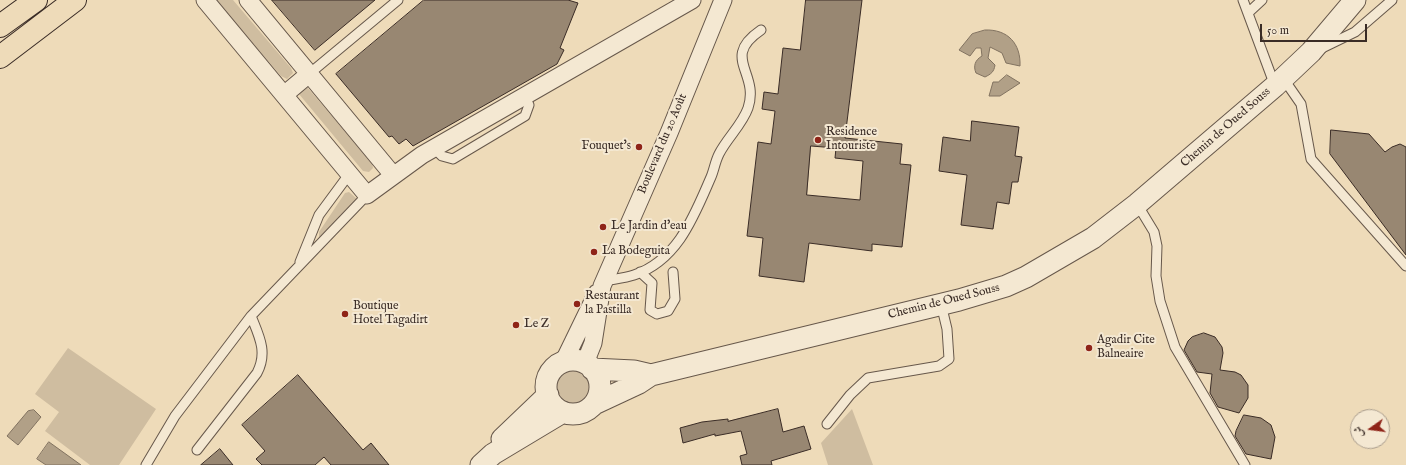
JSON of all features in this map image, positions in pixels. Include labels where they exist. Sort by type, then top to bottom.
[{"type":"main road","points":[[0,26],[36,0]]},
{"type":"main road","points":[[0,57],[38,30],[75,0]]},
{"type":"street","points":[[205,0],[367,195],[393,174],[414,162],[422,155],[692,0]]},
{"type":"street","points":[[248,0],[393,174]]},
{"type":"street","name":"Boulevard du 20 Août","points":[[588,366],[603,284],[666,140],[723,0]]},
{"type":"street","name":"Chemin de Oued Souss","points":[[594,404],[639,383],[651,375],[987,292],[1026,277],[1093,238],[1137,204],[1279,82],[1311,52],[1355,0]]},
{"type":"street","points":[[284,94],[309,74]]},
{"type":"street","name":"Boulevard du 20 Août","points":[[563,362],[593,297],[603,284]]},
{"type":"street","points":[[578,361],[588,366],[599,382],[598,397],[594,404],[580,413],[571,414],[563,412],[553,406],[546,388],[550,374],[555,367],[563,362],[578,361]]},
{"type":"street","name":"Chemin de Oued Souss","points":[[588,366],[651,375]]},
{"type":"street","points":[[487,460],[501,440],[548,395]]},
{"type":"street","points":[[487,460],[563,412]]},
{"type":"lane","points":[[309,74],[398,0]]},
{"type":"lane","points":[[1243,0],[1279,82],[1301,104],[1311,158],[1406,266]]},
{"type":"lane","points":[[1248,13],[1262,0]]},
{"type":"lane","points":[[1311,52],[1333,44],[1355,32],[1392,0]]},
{"type":"lane","points":[[603,284],[640,272],[655,263],[674,247],[690,224],[712,175],[718,155],[748,108],[751,91],[749,78],[742,62],[741,52],[753,35],[761,30]]},
{"type":"lane","points":[[298,266],[319,214],[350,173]]},
{"type":"lane","points":[[146,465],[175,416],[251,316],[367,195]]},
{"type":"lane","points":[[1137,204],[1154,232],[1157,246],[1156,276],[1160,301],[1175,347],[1245,465]]},
{"type":"lane","points":[[640,272],[652,283],[650,310],[657,314],[668,312],[675,299],[673,272]]},
{"type":"lane","points":[[827,424],[850,395],[868,378],[938,366],[949,359],[947,329],[941,304]]},
{"type":"lane","points":[[197,450],[257,373],[262,364],[263,345],[251,316]]},
{"type":"shaded area","points":[[216,0],[233,0],[291,68],[293,73],[287,79],[281,76]]},
{"type":"shaded area","points":[[985,30],[1000,32],[1012,39],[1018,51],[1020,66],[1006,63],[1002,53],[990,47],[988,58],[995,65],[993,71],[985,77],[976,73],[976,61],[982,56],[981,48],[976,48],[970,56],[959,50],[972,34]]},
{"type":"shaded area","points":[[1007,75],[1020,83],[1000,96],[989,96],[993,82],[998,82]]},
{"type":"shaded area","points":[[307,87],[372,163],[373,168],[369,172],[363,171],[299,94],[297,89]]},
{"type":"shaded area","points":[[349,192],[357,199],[355,205],[323,236],[319,237],[319,232],[345,193]]},
{"type":"shaded area","points":[[68,348],[156,409],[119,465],[90,465],[45,431],[59,412],[35,394]]},
{"type":"shaded area","points":[[578,369],[587,374],[591,380],[591,394],[587,400],[578,405],[570,405],[561,400],[557,394],[556,383],[561,374],[567,370]]},
{"type":"shaded area","points":[[852,409],[873,465],[828,465],[821,443]]},
{"type":"shaded area","points":[[34,410],[41,417],[18,445],[7,436],[28,411]]},
{"type":"shaded area","points":[[49,442],[81,465],[46,465],[37,459]]},
{"type":"building","points":[[272,0],[375,0],[315,50]]},
{"type":"building","points":[[424,0],[568,0],[578,3],[560,48],[564,50],[557,64],[413,146],[406,139],[399,144],[392,136],[389,137],[336,74]]},
{"type":"building","name":"Residence Intouriste","points":[[806,0],[862,0],[845,138],[902,144],[900,164],[911,165],[902,247],[872,244],[872,251],[809,243],[804,282],[759,276],[763,238],[747,236],[758,142],[771,144],[775,111],[762,109],[764,92],[778,94],[783,48],[800,50]],"holes":[[[811,146],[836,148],[835,158],[863,161],[860,200],[807,195]]]},
{"type":"building","points":[[972,121],[1019,127],[1015,156],[1022,157],[1018,182],[1012,182],[1009,204],[997,202],[993,229],[961,225],[967,175],[939,171],[943,137],[970,141]]},
{"type":"building","points":[[1331,130],[1369,134],[1385,152],[1400,144],[1406,147],[1406,255],[1330,154]]},
{"type":"building","points":[[1204,333],[1215,337],[1222,347],[1223,353],[1220,370],[1235,372],[1241,375],[1248,385],[1248,398],[1239,413],[1218,407],[1210,393],[1212,374],[1197,372],[1184,350],[1188,341],[1192,337]]},
{"type":"building","points":[[298,375],[363,450],[371,443],[389,465],[331,465],[324,457],[315,465],[262,465],[256,459],[265,451],[242,425]]},
{"type":"building","points":[[778,409],[783,432],[804,426],[811,449],[771,461],[772,465],[742,465],[740,456],[747,454],[741,431],[715,436],[715,434],[683,443],[680,428],[702,422],[728,419],[728,421]]},
{"type":"building","points":[[1244,415],[1261,418],[1271,425],[1275,437],[1271,459],[1246,454],[1235,436]]},
{"type":"building","points":[[220,449],[233,465],[201,465]]},
{"type":"place","name":"Residence Intouriste","points":[[818,140]]},
{"type":"place","name":"Fouquet's","points":[[639,147]]},
{"type":"place","name":"Le Jardin d'eau","points":[[603,227]]},
{"type":"place","name":"La Bodeguita","points":[[594,252]]},
{"type":"place","name":"Restaurant la Pastilla","points":[[577,304]]},
{"type":"place","name":"Boutique Hotel Tagadirt","points":[[345,314]]},
{"type":"place","name":"Le Z","points":[[516,325]]},
{"type":"place","name":"Agadir Cite Balneaire","points":[[1089,348]]}]
